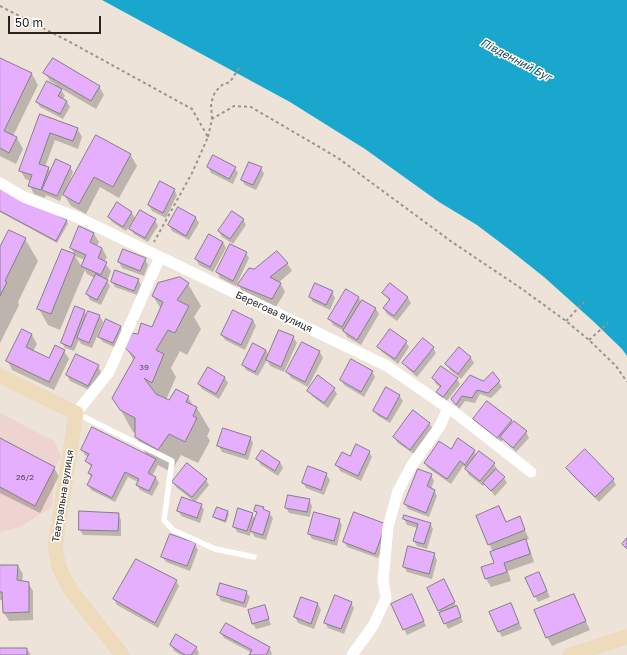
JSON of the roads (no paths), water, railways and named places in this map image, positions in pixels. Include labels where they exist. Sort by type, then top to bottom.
[{"type":"street","name":"Берегова вулиця","points":[[0,183],[24,196],[79,218],[387,366],[448,408],[531,472]]},
{"type":"street","name":"Театральна вулиця","points":[[122,655],[73,593],[59,568],[55,546],[76,413],[109,372],[160,257]]},
{"type":"street","points":[[0,376],[76,413]]},
{"type":"street","points":[[352,655],[373,626],[386,598],[382,580],[388,527],[398,490],[412,465],[440,426],[448,408]]},
{"type":"street","points":[[570,655],[627,637]]},
{"type":"lane","points":[[76,413],[172,461],[164,520],[173,530],[215,549],[254,557]]},
{"type":"water","name":"Південний Буг","points":[[102,0],[627,0],[627,356],[622,349],[593,321],[544,277],[510,250],[477,225],[439,202],[365,149],[290,102]]}]
